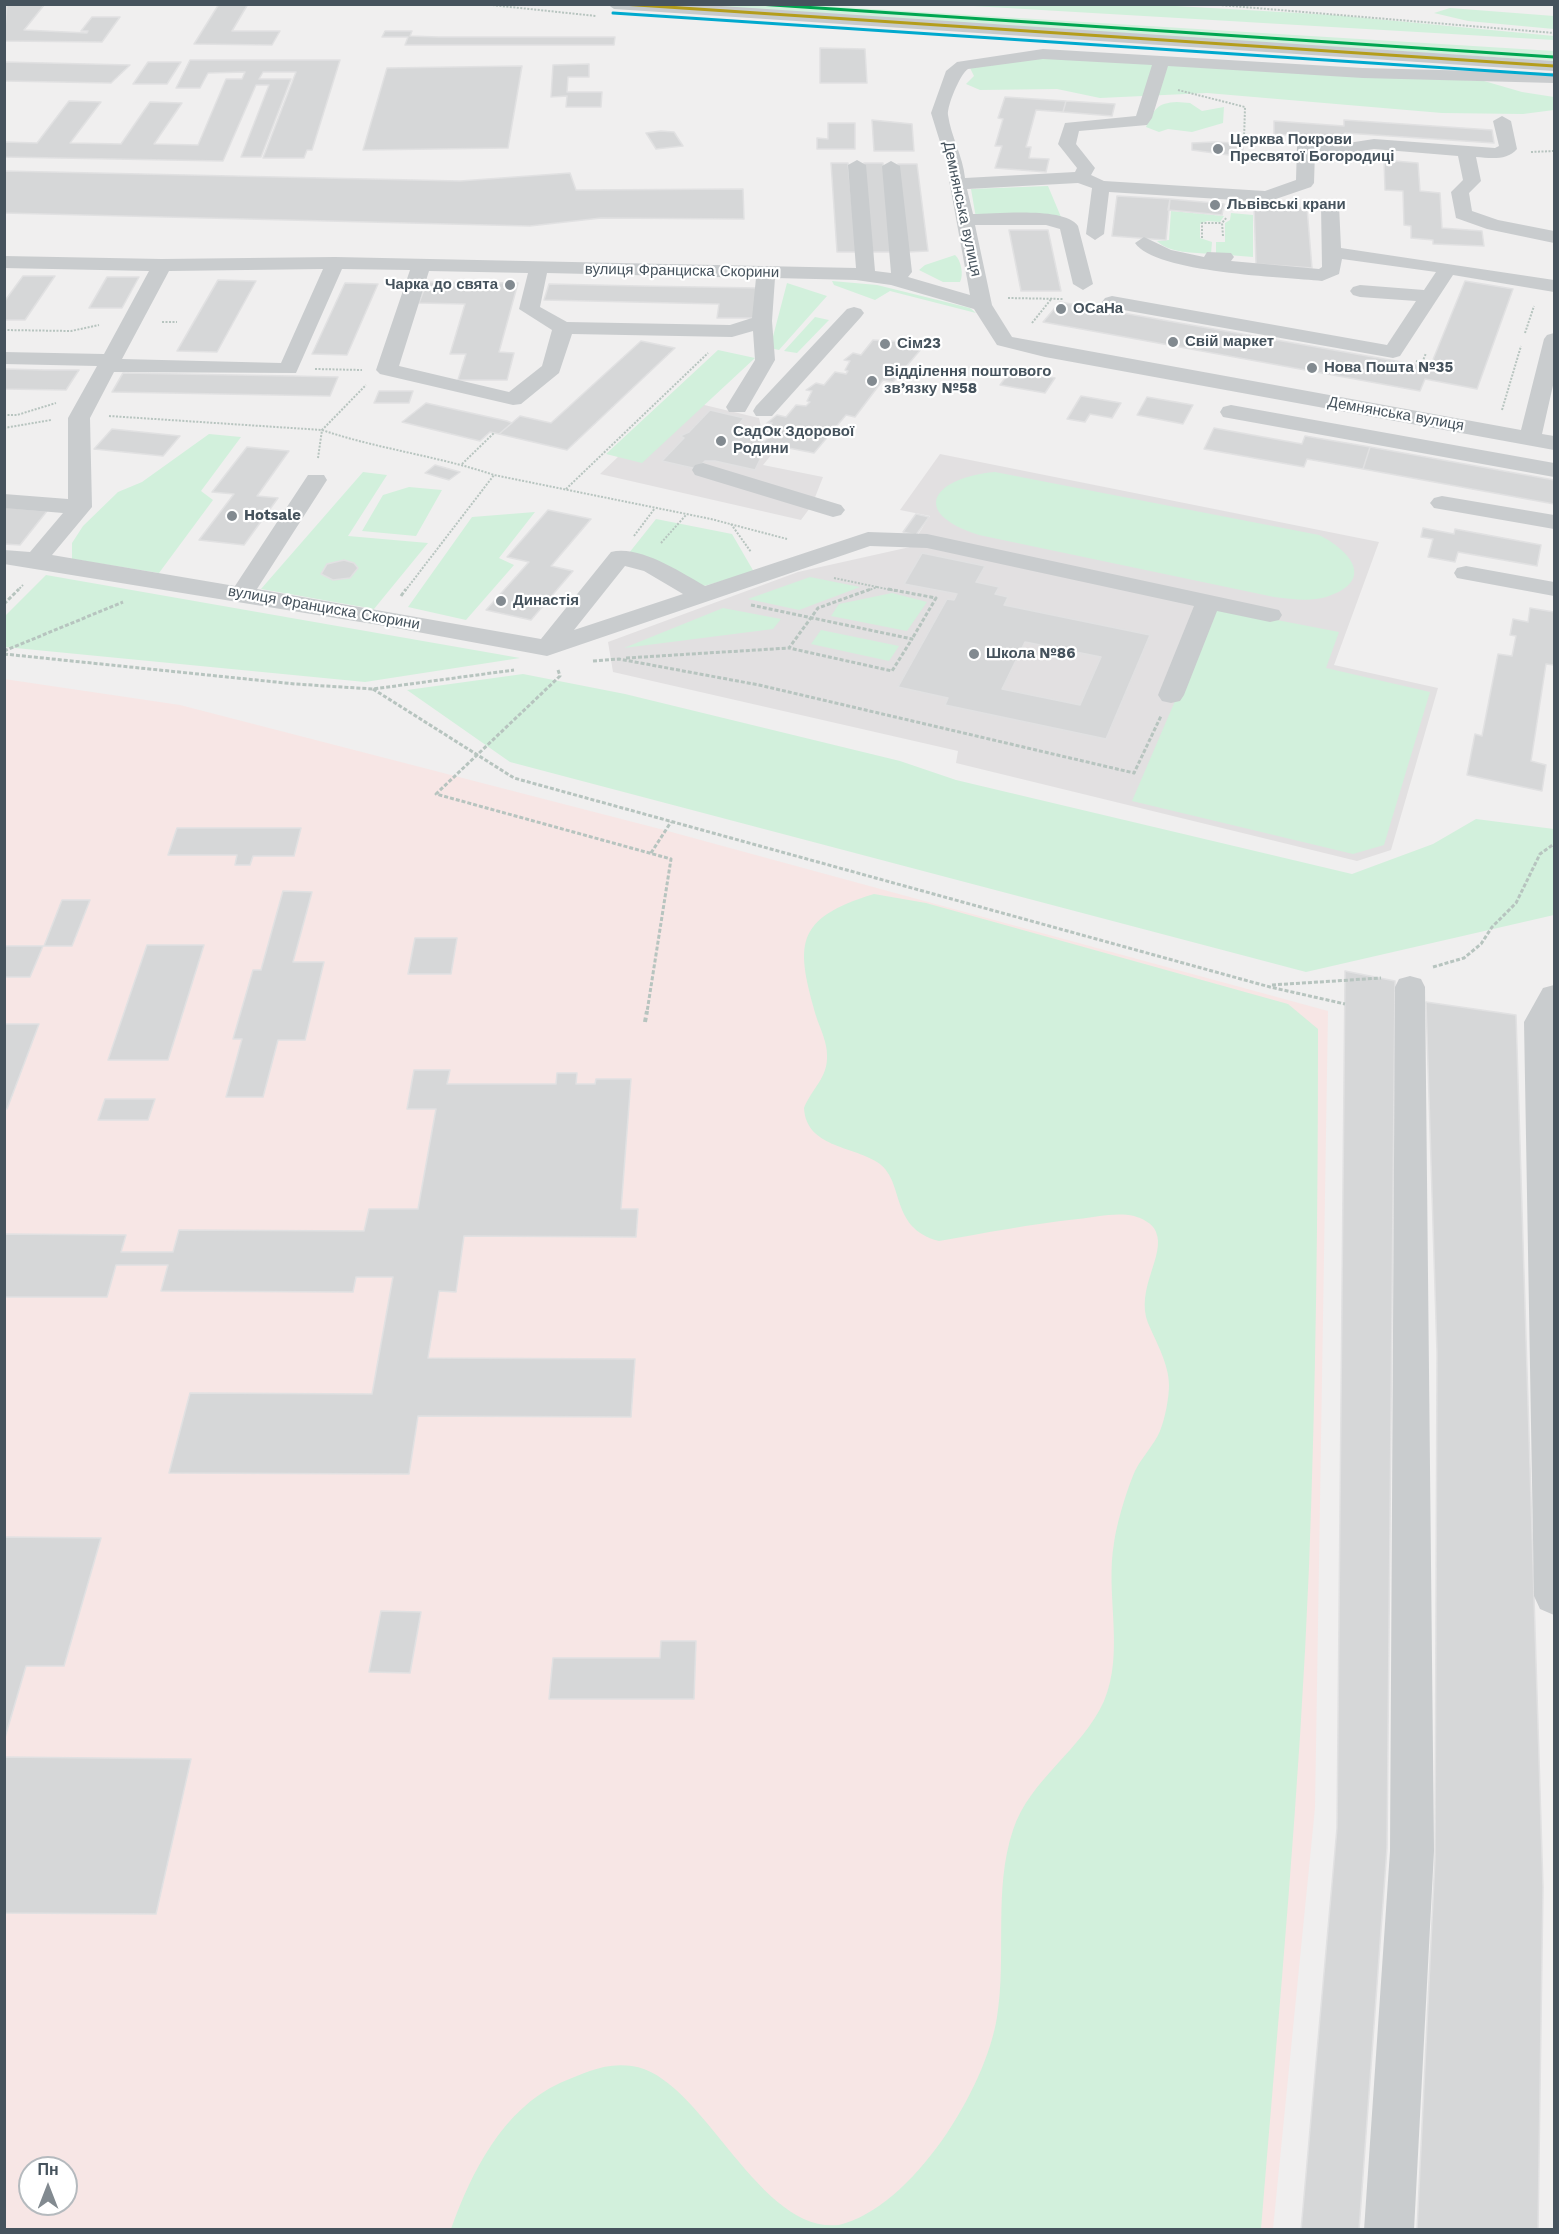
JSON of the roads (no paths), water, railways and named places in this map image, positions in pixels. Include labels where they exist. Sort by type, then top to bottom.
[{"type":"main road","points":[[614,4],[1554,66]]},
{"type":"main road","points":[[678,10],[695,4]]},
{"type":"main road","points":[[860,4],[1554,46]]},
{"type":"street","name":"Демнянська вулиця","points":[[1554,78],[1363,73],[1042,54],[963,65],[954,71],[942,97],[939,113],[954,158],[957,184],[982,305],[1004,341],[1045,351],[1554,443]]},
{"type":"street","points":[[1081,177],[1086,168],[1082,160],[1067,144],[1071,127],[1140,121],[1144,118],[1161,62]]},
{"type":"street","points":[[957,184],[1081,177],[1101,186],[1267,197],[1305,183],[1306,145],[1348,148],[1374,144],[1497,153],[1508,149],[1502,121]]},
{"type":"street","points":[[1466,151],[1472,181],[1460,192],[1463,214],[1494,225],[1554,237]]},
{"type":"street","points":[[857,165],[866,275]]},
{"type":"street","points":[[891,166],[902,272],[896,280]]},
{"type":"street","points":[[1095,234],[1101,186]]},
{"type":"street","points":[[1144,243],[1165,255],[1216,255],[1322,275],[1332,270],[1330,205]]},
{"type":"street","points":[[965,220],[1048,219],[1069,226],[1083,284]]},
{"type":"street","points":[[1332,252],[1554,286]]},
{"type":"street","name":"вулиця Франциска Скорини","points":[[4,262],[162,265],[335,263],[419,272],[538,267],[866,275],[896,280],[982,305]]},
{"type":"street","points":[[4,358],[289,369],[335,263]]},
{"type":"street","points":[[36,560],[80,507],[79,418],[162,265]]},
{"type":"street","points":[[538,267],[529,309],[563,328],[732,331],[762,321]]},
{"type":"street","points":[[1112,302],[1393,352],[1448,268]]},
{"type":"street","points":[[465,278],[419,272],[387,370],[513,399],[552,369],[563,328]]},
{"type":"street","points":[[738,407],[765,360],[762,321],[766,272]]},
{"type":"street","points":[[1360,291],[1428,297]]},
{"type":"street","points":[[764,411],[854,314]]},
{"type":"street","points":[[1530,438],[1554,339]]},
{"type":"street","points":[[1231,412],[1554,470]]},
{"type":"street","points":[[703,470],[833,510]]},
{"type":"street","points":[[242,594],[316,480]]},
{"type":"street","points":[[4,501],[80,507]]},
{"type":"street","points":[[1442,503],[1554,522]]},
{"type":"street","points":[[878,539],[894,520]]},
{"type":"street","name":"вулиця Франциска Скорини","points":[[4,557],[36,560],[385,618],[551,656],[701,594],[868,539],[927,541],[1270,615]]},
{"type":"street","points":[[551,656],[619,557],[653,566],[701,594]]},
{"type":"street","points":[[1466,573],[1554,589]]},
{"type":"street","points":[[1171,695],[1208,603]]},
{"type":"street","points":[[1389,2229],[1412,1851],[1406,978]]},
{"type":"street","points":[[1554,996],[1540,1022],[1548,1074],[1554,1596]]},
{"type":"place","name":"Церква Покрови Пресвятої Богородиці","points":[[1218,149]]},
{"type":"place","name":"Львівські крани","points":[[1215,205]]},
{"type":"place","name":"Чарка до свята","points":[[510,285]]},
{"type":"place","name":"ОСаНа","points":[[1061,309]]},
{"type":"place","name":"Свій маркет","points":[[1173,342]]},
{"type":"place","name":"Сім23","points":[[885,344]]},
{"type":"place","name":"Нова Пошта №35","points":[[1312,368]]},
{"type":"place","name":"Відділення поштового зв’язку №58","points":[[872,381]]},
{"type":"place","name":"СадОк Здорової Родини","points":[[721,441]]},
{"type":"place","name":"Hotsale","points":[[232,516]]},
{"type":"place","name":"Династія","points":[[501,601]]},
{"type":"place","name":"Школа №86","points":[[974,654]]}]
